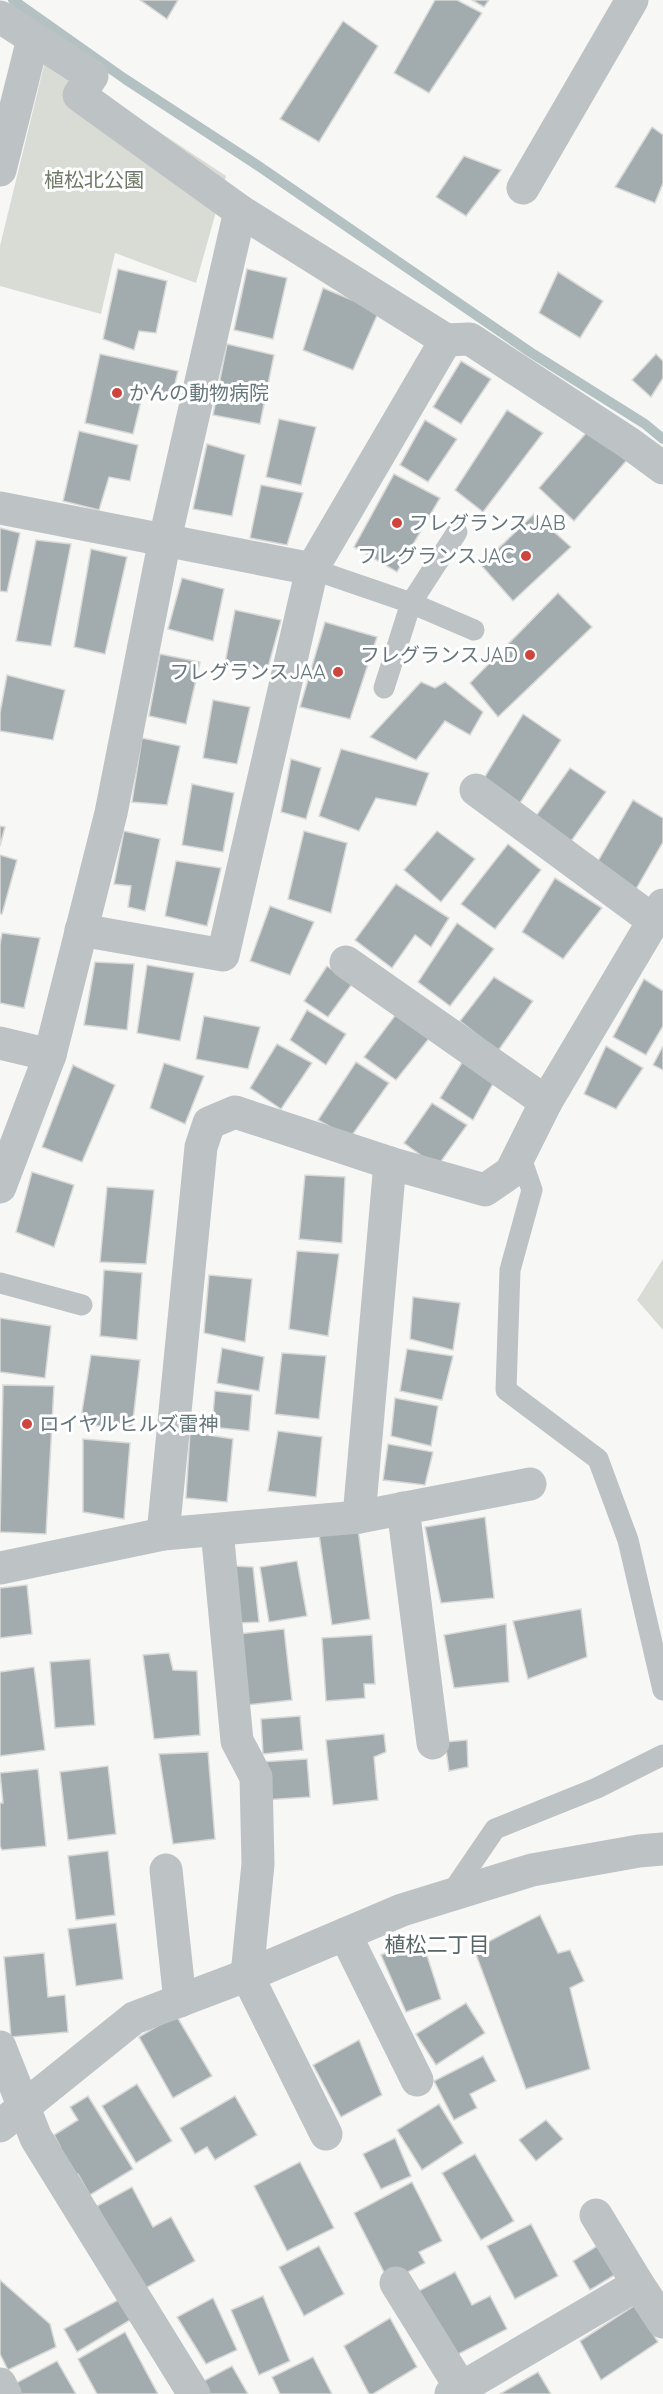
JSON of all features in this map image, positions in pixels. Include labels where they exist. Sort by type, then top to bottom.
[{"type":"street","points":[[523,188],[632,0]]},
{"type":"street","points":[[0,17],[92,76],[79,95],[240,212],[446,340],[470,339],[629,443],[663,468]]},
{"type":"street","points":[[0,170],[33,39]]},
{"type":"street","points":[[0,1187],[50,1055],[111,813],[165,539],[240,212]]},
{"type":"street","points":[[81,930],[223,955],[312,569],[446,340]]},
{"type":"street","points":[[0,508],[312,569]]},
{"type":"street","points":[[163,1534],[201,1147],[209,1124],[235,1112],[390,1163],[485,1190],[511,1172],[546,1102],[659,913],[476,790]]},
{"type":"street","points":[[346,962],[546,1102]]},
{"type":"street","points":[[0,1043],[50,1055]]},
{"type":"street","points":[[359,1517],[390,1163]]},
{"type":"street","points":[[0,1568],[163,1534],[359,1517],[530,1484]]},
{"type":"street","points":[[403,1509],[434,1743]]},
{"type":"street","points":[[217,1530],[237,1741],[256,1777],[258,1864],[247,1975],[326,2134]]},
{"type":"street","points":[[12,2117],[134,2018],[247,1975],[402,1910],[532,1870],[639,1851],[663,1849]]},
{"type":"street","points":[[166,1870],[180,2001]]},
{"type":"street","points":[[345,1934],[417,2080]]},
{"type":"street","points":[[0,2048],[12,2117],[36,2138],[194,2394]]},
{"type":"street","points":[[596,2215],[663,2322]]},
{"type":"street","points":[[396,2283],[456,2391],[638,2284]]},
{"type":"street","points":[[0,2384],[5,2394]]},
{"type":"lane","points":[[384,688],[411,603],[457,532]]},
{"type":"lane","points":[[312,569],[411,603],[474,630]]},
{"type":"lane","points":[[520,1155],[532,1190],[510,1270],[506,1390],[598,1459],[628,1539],[663,1690]]},
{"type":"lane","points":[[0,1283],[82,1305]]},
{"type":"lane","points":[[450,1895],[495,1829],[597,1788],[663,1755]]},
{"type":"green space","name":"植松北公園","points":[[46,57],[226,176],[196,283],[115,253],[101,314],[0,286],[0,246]]},
{"type":"green space","points":[[663,1259],[663,1330],[637,1300]]},
{"type":"building","points":[[140,0],[178,0],[167,19]]},
{"type":"building","points":[[435,0],[457,0],[482,13],[429,93],[394,73]]},
{"type":"building","points":[[472,0],[489,0],[484,7]]},
{"type":"building","points":[[343,21],[378,46],[319,142],[280,119]]},
{"type":"building","points":[[652,127],[663,135],[663,183],[655,203],[615,187]]},
{"type":"building","points":[[464,156],[501,170],[466,216],[436,197]]},
{"type":"building","points":[[118,269],[167,281],[156,333],[139,331],[134,350],[103,339]]},
{"type":"building","points":[[247,269],[287,278],[273,339],[234,330]]},
{"type":"building","points":[[558,272],[603,301],[580,338],[539,313]]},
{"type":"building","points":[[323,288],[379,311],[353,370],[303,350]]},
{"type":"building","points":[[227,344],[274,355],[260,424],[213,415]]},
{"type":"building","name":"かんの動物病院","points":[[100,354],[178,371],[172,396],[144,389],[133,434],[85,423]]},
{"type":"building","points":[[656,354],[663,361],[663,378],[651,397],[632,380]]},
{"type":"building","points":[[461,361],[491,379],[461,424],[433,407]]},
{"type":"building","points":[[507,410],[543,433],[483,512],[455,490]]},
{"type":"building","points":[[279,419],[316,427],[301,485],[266,477]]},
{"type":"building","points":[[425,420],[457,439],[428,482],[400,465]]},
{"type":"building","points":[[79,431],[138,445],[130,481],[109,477],[99,510],[63,501]]},
{"type":"building","points":[[587,432],[627,460],[574,521],[539,488]]},
{"type":"building","points":[[207,444],[245,455],[232,516],[193,509]]},
{"type":"building","name":"フレグランスJAB","points":[[394,474],[440,498],[397,572],[354,547]]},
{"type":"building","points":[[261,485],[303,493],[287,545],[250,538]]},
{"type":"building","name":"フレグランスJAC","points":[[534,514],[571,547],[513,601],[481,565]]},
{"type":"building","points":[[0,528],[20,533],[7,592],[0,591]]},
{"type":"building","points":[[36,540],[71,544],[51,646],[16,641]]},
{"type":"building","points":[[91,549],[127,557],[105,654],[74,647]]},
{"type":"building","points":[[182,578],[224,589],[213,641],[168,629]]},
{"type":"building","name":"フレグランスJAD","points":[[558,593],[592,627],[498,717],[470,683]]},
{"type":"building","points":[[235,610],[281,620],[267,671],[225,663]]},
{"type":"building","name":"フレグランスJAA","points":[[325,622],[377,637],[350,719],[300,707]]},
{"type":"building","points":[[160,654],[200,662],[186,724],[149,716]]},
{"type":"building","points":[[7,675],[65,690],[53,740],[0,731],[0,713]]},
{"type":"building","points":[[421,682],[435,688],[445,682],[483,712],[470,735],[445,721],[416,760],[370,737]]},
{"type":"building","points":[[213,700],[250,707],[237,764],[203,758]]},
{"type":"building","points":[[523,714],[561,740],[518,806],[481,783]]},
{"type":"building","points":[[142,738],[180,746],[167,805],[132,802]]},
{"type":"building","points":[[341,749],[429,773],[416,806],[376,798],[359,831],[319,816]]},
{"type":"building","points":[[291,759],[321,768],[306,819],[281,812]]},
{"type":"building","points":[[570,768],[606,792],[567,847],[531,823]]},
{"type":"building","points":[[192,784],[234,793],[223,852],[182,845]]},
{"type":"building","points":[[633,800],[663,818],[663,842],[636,889],[597,863]]},
{"type":"building","points":[[0,826],[5,827],[0,846]]},
{"type":"building","points":[[124,831],[160,839],[145,911],[128,907],[131,886],[114,884]]},
{"type":"building","points":[[304,831],[347,843],[331,913],[288,899]]},
{"type":"building","points":[[437,831],[475,859],[441,902],[404,870]]},
{"type":"building","points":[[508,844],[541,870],[495,929],[461,904]]},
{"type":"building","points":[[0,855],[17,860],[2,914],[0,914]]},
{"type":"building","points":[[176,861],[221,868],[207,926],[165,916]]},
{"type":"building","points":[[555,878],[602,908],[563,959],[522,932]]},
{"type":"building","points":[[396,884],[449,918],[431,947],[415,935],[392,968],[355,940]]},
{"type":"building","points":[[270,906],[314,922],[290,975],[250,961]]},
{"type":"building","points":[[457,923],[494,949],[450,1006],[418,982]]},
{"type":"building","points":[[2,933],[40,938],[24,1008],[0,1003]]},
{"type":"building","points":[[95,962],[134,964],[127,1030],[84,1025]]},
{"type":"building","points":[[147,965],[194,973],[180,1041],[137,1033]]},
{"type":"building","points":[[327,966],[352,984],[328,1017],[304,1001]]},
{"type":"building","points":[[494,977],[533,1001],[498,1051],[460,1021]]},
{"type":"building","points":[[644,979],[663,991],[663,1026],[646,1055],[613,1037]]},
{"type":"building","points":[[307,1010],[346,1034],[326,1065],[290,1040]]},
{"type":"building","points":[[397,1013],[431,1036],[396,1080],[364,1057]]},
{"type":"building","points":[[204,1016],[260,1027],[248,1069],[196,1059]]},
{"type":"building","points":[[277,1044],[312,1063],[281,1109],[250,1088]]},
{"type":"building","points":[[606,1046],[643,1068],[616,1109],[584,1094]]},
{"type":"building","points":[[663,1046],[663,1070],[653,1065]]},
{"type":"building","points":[[463,1061],[495,1080],[473,1120],[440,1098]]},
{"type":"building","points":[[356,1062],[389,1083],[350,1138],[318,1120]]},
{"type":"building","points":[[164,1063],[204,1076],[185,1124],[150,1108]]},
{"type":"building","points":[[73,1065],[115,1085],[82,1162],[42,1147]]},
{"type":"building","points":[[432,1103],[467,1125],[437,1167],[404,1143]]},
{"type":"building","points":[[32,1172],[74,1185],[54,1247],[16,1232]]},
{"type":"building","points":[[305,1175],[345,1177],[342,1243],[299,1239]]},
{"type":"building","points":[[107,1187],[154,1190],[146,1264],[100,1262]]},
{"type":"building","points":[[297,1251],[339,1254],[328,1336],[289,1329]]},
{"type":"building","points":[[104,1270],[142,1273],[137,1340],[100,1336]]},
{"type":"building","points":[[209,1275],[252,1279],[245,1342],[204,1333]]},
{"type":"building","points":[[413,1297],[460,1303],[453,1350],[410,1339]]},
{"type":"building","points":[[0,1318],[51,1326],[45,1378],[0,1372]]},
{"type":"building","points":[[222,1348],[264,1357],[259,1391],[217,1383]]},
{"type":"building","points":[[407,1349],[453,1356],[442,1400],[400,1391]]},
{"type":"building","points":[[282,1353],[326,1356],[319,1419],[275,1414]]},
{"type":"building","points":[[91,1355],[140,1360],[132,1429],[80,1424]]},
{"type":"building","name":"ロイヤルヒルズ雷神","points":[[3,1385],[54,1386],[46,1534],[0,1532]]},
{"type":"building","points":[[215,1391],[252,1395],[249,1431],[212,1427]]},
{"type":"building","points":[[395,1398],[438,1406],[431,1446],[391,1436]]},
{"type":"building","points":[[278,1431],[322,1437],[316,1497],[268,1491]]},
{"type":"building","points":[[190,1432],[233,1439],[227,1502],[186,1498]]},
{"type":"building","points":[[83,1439],[130,1443],[124,1519],[83,1512]]},
{"type":"building","points":[[388,1444],[433,1452],[425,1485],[383,1480]]},
{"type":"building","points":[[485,1517],[494,1598],[441,1603],[425,1527]]},
{"type":"building","points":[[358,1529],[370,1619],[332,1625],[319,1534]]},
{"type":"building","points":[[297,1561],[307,1616],[269,1622],[260,1567]]},
{"type":"building","points":[[234,1566],[253,1567],[259,1622],[237,1623]]},
{"type":"building","points":[[27,1585],[32,1634],[0,1638],[0,1588]]},
{"type":"building","points":[[581,1609],[587,1657],[528,1679],[513,1621]]},
{"type":"building","points":[[506,1624],[509,1682],[454,1688],[444,1635]]},
{"type":"building","points":[[284,1629],[292,1700],[246,1705],[239,1634]]},
{"type":"building","points":[[372,1635],[375,1684],[364,1684],[365,1698],[326,1701],[322,1638]]},
{"type":"building","points":[[169,1653],[173,1670],[197,1671],[200,1735],[154,1739],[143,1655]]},
{"type":"building","points":[[90,1659],[95,1725],[55,1728],[50,1662]]},
{"type":"building","points":[[34,1667],[45,1750],[0,1756],[0,1672]]},
{"type":"building","points":[[300,1716],[303,1750],[263,1754],[261,1719]]},
{"type":"building","points":[[384,1734],[386,1752],[374,1757],[378,1800],[333,1805],[326,1740]]},
{"type":"building","points":[[467,1740],[468,1767],[449,1771],[445,1742]]},
{"type":"building","points":[[208,1752],[215,1839],[173,1844],[159,1754]]},
{"type":"building","points":[[307,1759],[310,1797],[263,1800],[261,1762]]},
{"type":"building","points":[[108,1766],[116,1834],[68,1840],[60,1772]]},
{"type":"building","points":[[38,1769],[46,1846],[2,1850],[0,1846],[0,1803],[3,1803],[0,1773]]},
{"type":"building","points":[[108,1851],[115,1915],[76,1920],[68,1856]]},
{"type":"building","points":[[540,1915],[558,1953],[570,1950],[584,1981],[570,1988],[590,2069],[526,2089],[474,1949]]},
{"type":"building","points":[[116,1923],[123,1979],[76,1986],[68,1929]]},
{"type":"building","points":[[421,1937],[441,1999],[406,2012],[381,1955]]},
{"type":"building","points":[[44,1953],[48,1997],[65,1995],[68,2032],[11,2037],[4,1957]]},
{"type":"building","points":[[466,2003],[485,2033],[436,2065],[416,2034]]},
{"type":"building","points":[[176,2015],[212,2076],[173,2098],[139,2037]]},
{"type":"building","points":[[359,2040],[382,2095],[341,2117],[313,2065]]},
{"type":"building","points":[[483,2056],[496,2081],[470,2094],[477,2108],[454,2120],[434,2081]]},
{"type":"building","points":[[137,2084],[172,2141],[136,2163],[102,2106]]},
{"type":"building","points":[[88,2096],[133,2169],[90,2195],[78,2174],[69,2176],[60,2146],[54,2135],[78,2120],[70,2107]]},
{"type":"building","points":[[235,2096],[257,2135],[215,2160],[207,2147],[195,2154],[180,2128]]},
{"type":"building","points":[[439,2104],[463,2143],[422,2170],[397,2130]]},
{"type":"building","points":[[546,2120],[563,2139],[536,2161],[519,2140]]},
{"type":"building","points":[[395,2138],[411,2176],[381,2189],[363,2154]]},
{"type":"building","points":[[475,2154],[514,2221],[481,2240],[442,2173]]},
{"type":"building","points":[[300,2162],[334,2228],[287,2251],[254,2186]]},
{"type":"building","points":[[412,2182],[442,2241],[419,2252],[425,2263],[389,2282],[354,2213]]},
{"type":"building","points":[[132,2187],[153,2227],[171,2217],[195,2261],[142,2290],[97,2206]]},
{"type":"building","points":[[531,2224],[558,2276],[515,2299],[487,2246]]},
{"type":"building","points":[[602,2243],[621,2271],[590,2290],[573,2261]]},
{"type":"building","points":[[319,2246],[344,2294],[304,2316],[279,2267]]},
{"type":"building","points":[[455,2272],[472,2305],[490,2296],[507,2329],[445,2361],[411,2295]]},
{"type":"building","points":[[0,2280],[50,2324],[56,2347],[8,2370],[0,2354]]},
{"type":"building","points":[[263,2296],[290,2361],[259,2375],[231,2310]]},
{"type":"building","points":[[213,2298],[237,2350],[206,2364],[177,2317]]},
{"type":"building","points":[[118,2300],[132,2319],[77,2352],[64,2329]]},
{"type":"building","points":[[635,2305],[658,2342],[601,2380],[580,2341]]},
{"type":"building","points":[[390,2318],[417,2367],[373,2394],[369,2394],[344,2346]]},
{"type":"building","points":[[125,2332],[158,2394],[97,2394],[78,2359]]},
{"type":"building","points":[[313,2357],[332,2394],[280,2394],[272,2377]]},
{"type":"building","points":[[57,2361],[76,2394],[21,2394],[16,2383]]},
{"type":"building","points":[[232,2366],[248,2394],[204,2394],[198,2384]]},
{"type":"building","points":[[538,2372],[551,2394],[500,2394]]},
{"type":"waterway","points":[[13,0],[125,79],[254,163],[530,352],[645,424],[663,439]]},
{"type":"place","name":"かんの動物病院","points":[[117,393]]},
{"type":"place","name":"フレグランスJAB","points":[[397,523]]},
{"type":"place","name":"フレグランスJAC","points":[[526,556]]},
{"type":"place","name":"フレグランスJAD","points":[[530,655]]},
{"type":"place","name":"フレグランスJAA","points":[[338,672]]},
{"type":"place","name":"ロイヤルヒルズ雷神","points":[[27,1424]]},
{"type":"district","name":"植松二丁目","points":[[437,1945]]}]
